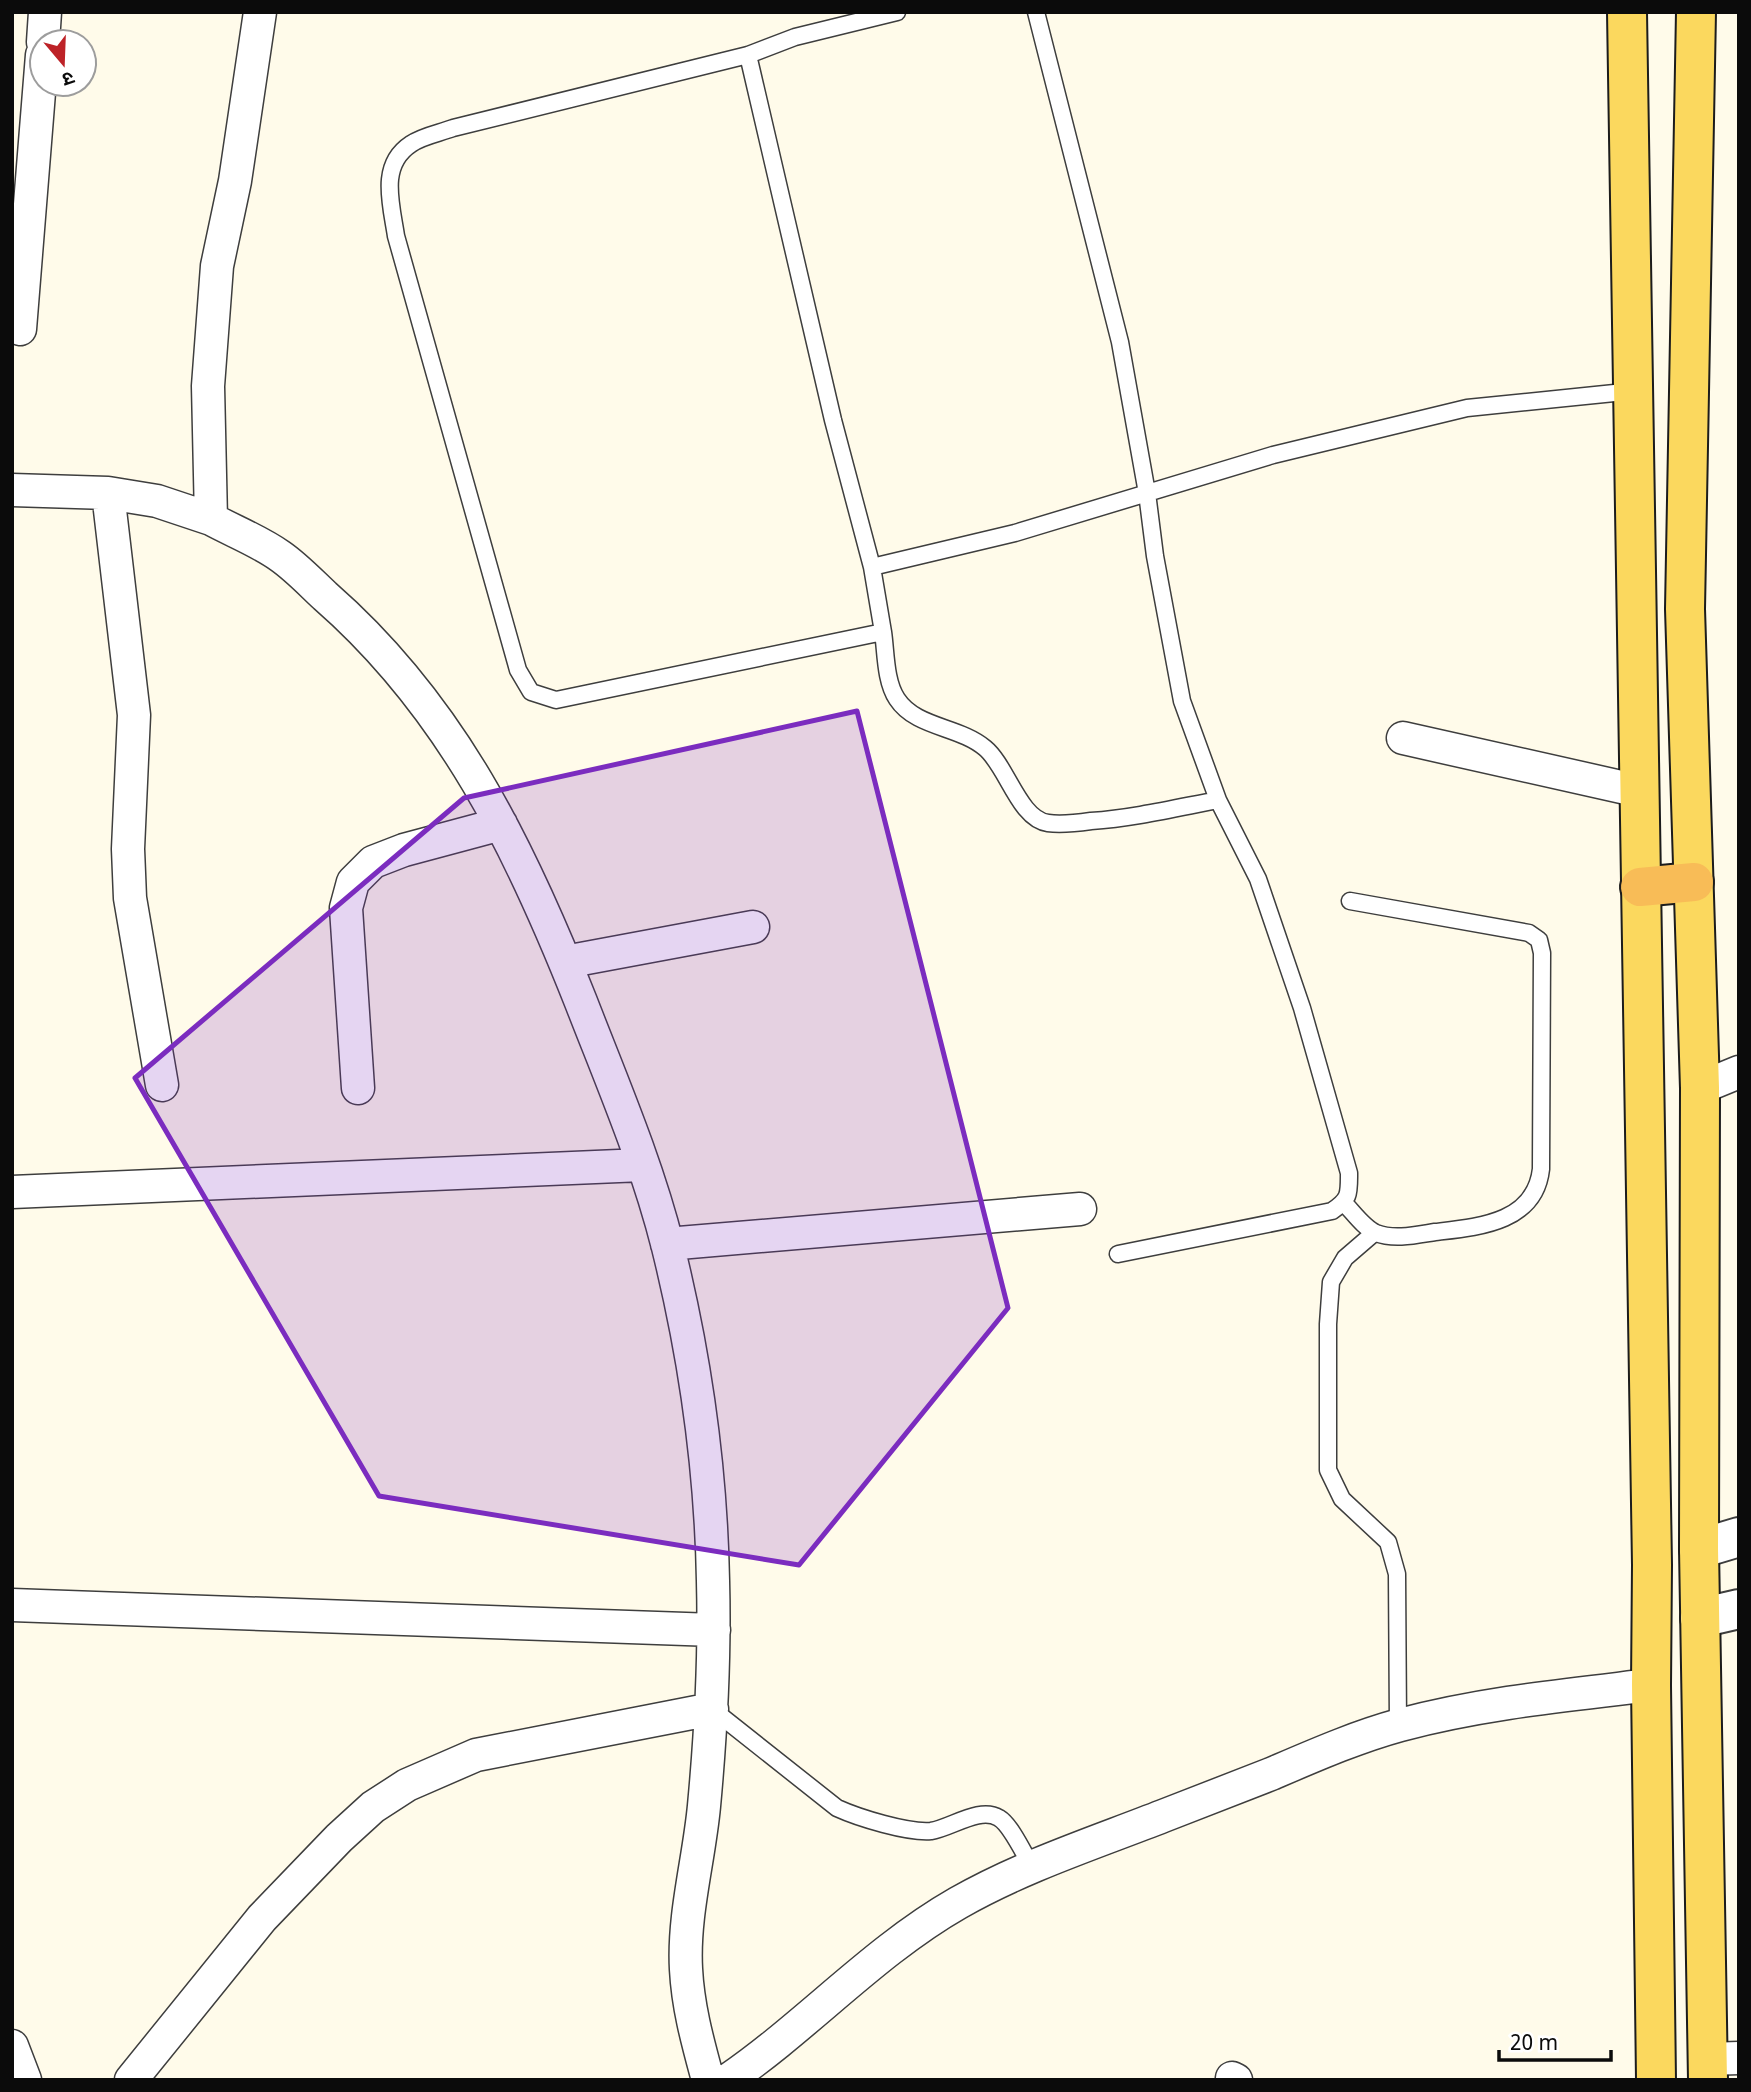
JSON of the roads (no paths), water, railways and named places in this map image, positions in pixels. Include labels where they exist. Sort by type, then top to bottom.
[{"type":"highway","points":[[1640,887],[1694,883]]},
{"type":"main road","points":[[1627,12],[1652,1611],[1656,2080]]},
{"type":"main road","points":[[1696,12],[1685,609],[1700,1088],[1700,1618],[1718,2066]]},
{"type":"street","points":[[211,519],[208,386],[217,266],[235,181],[260,12]]},
{"type":"street","points":[[20,329],[39,98]]},
{"type":"street","points":[[12,490],[108,493],[157,501],[211,519],[280,556],[349,616],[419,693],[454,743],[501,824],[538,898],[626,1119],[667,1244],[699,1411],[709,1511],[713,1630],[712,1709],[700,1844],[690,1905],[686,1966],[692,2022],[708,2080]]},
{"type":"street","points":[[108,493],[134,715],[128,849],[131,898],[162,1085]]},
{"type":"street","points":[[1403,738],[1639,790]]},
{"type":"street","points":[[358,1088],[346,908],[353,882],[373,862],[404,850],[501,824]]},
{"type":"street","points":[[565,962],[753,927]]},
{"type":"street","points":[[1700,1088],[1739,1072]]},
{"type":"street","points":[[12,1192],[642,1165]]},
{"type":"street","points":[[667,1244],[1080,1209]]},
{"type":"street","points":[[1699,1549],[1739,1537]]},
{"type":"street","points":[[12,1605],[713,1630]]},
{"type":"street","points":[[1700,1618],[1739,1609]]},
{"type":"street","points":[[728,2080],[778,2044],[855,1976],[907,1938],[958,1903],[1032,1867],[1323,1752],[1398,1726],[1513,1702],[1651,1685]]},
{"type":"street","points":[[131,2080],[272,1908],[339,1838],[373,1807],[407,1785],[476,1755],[712,1709]]},
{"type":"street","points":[[12,2046],[25,2080]]},
{"type":"lane","points":[[883,632],[586,695],[556,700],[531,692],[518,670],[396,236],[388,189],[391,165],[411,144],[453,128],[748,55],[795,37],[897,12]]},
{"type":"lane","points":[[1036,12],[1120,342],[1182,701],[1218,800],[1258,879],[1302,1008],[1349,1173],[1349,1194],[1344,1203],[1332,1212],[1118,1254]]},
{"type":"lane","points":[[748,55],[833,420],[872,568],[890,683],[896,698],[909,713],[982,745],[994,756],[1030,815],[1045,823],[1119,819],[1218,800]]},
{"type":"lane","points":[[872,568],[1015,533],[1273,455],[1467,408],[1634,391]]},
{"type":"lane","points":[[1344,1203],[1374,1233],[1400,1237],[1484,1226],[1504,1219],[1532,1197],[1539,1184],[1542,953],[1539,940],[1529,933],[1350,901]]},
{"type":"lane","points":[[1374,1233],[1345,1258],[1331,1282],[1328,1324],[1328,1470],[1342,1499],[1388,1542],[1396,1574],[1398,1726]]},
{"type":"lane","points":[[712,1709],[837,1808],[854,1816],[915,1830],[932,1830],[988,1814],[999,1818],[1032,1867]]}]
